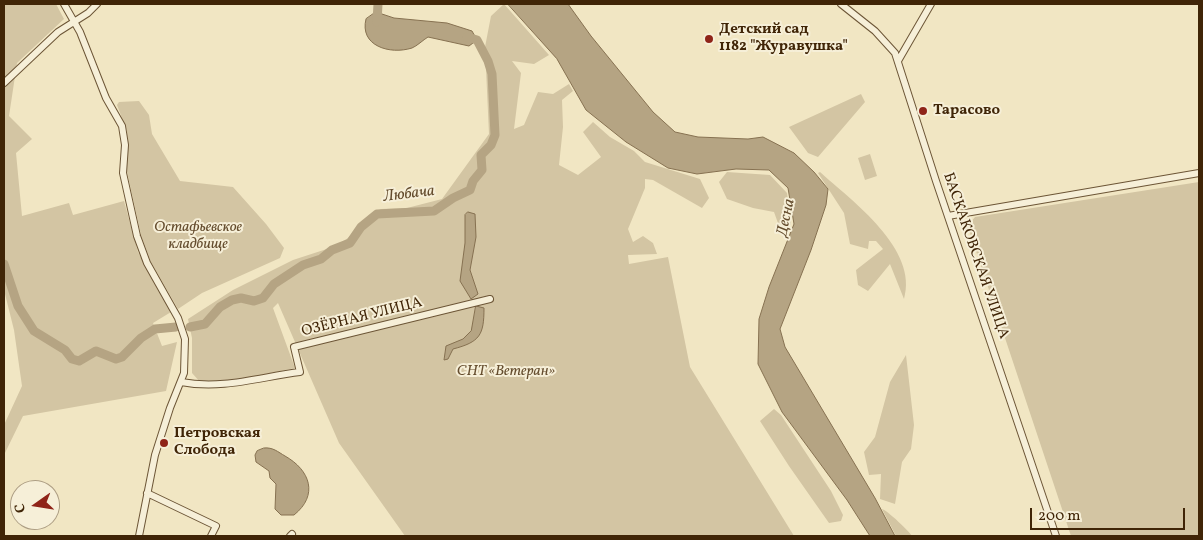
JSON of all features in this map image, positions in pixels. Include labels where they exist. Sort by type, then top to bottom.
[{"type":"street","points":[[64,4],[90,55],[106,98],[122,126],[125,145],[123,173],[141,251],[184,332],[186,356],[182,382],[162,431],[139,536]]},
{"type":"street","points":[[4,84],[58,32],[74,23],[97,4]]},
{"type":"street","name":"БАСКАКОВСКАЯ УЛИЦА","points":[[841,4],[876,31],[896,53],[948,216],[1056,536]]},
{"type":"street","points":[[898,61],[930,4]]},
{"type":"street","points":[[948,216],[1199,173]]},
{"type":"street","name":"ОЗЁРНАЯ УЛИЦА","points":[[182,382],[212,385],[238,384],[300,372],[294,347],[490,299]]},
{"type":"street","points":[[147,493],[216,526],[211,536]]},
{"type":"green space","points":[[4,4],[56,4],[64,19],[17,63],[9,116],[32,139],[16,153],[22,216],[69,203],[73,215],[124,201],[138,252],[171,312],[153,323],[162,346],[177,342],[166,391],[23,416],[4,455],[4,425],[22,386],[14,330],[4,290]]},
{"type":"green space","name":"СНТ «Ветеран»","points":[[504,4],[549,55],[534,64],[512,61],[521,73],[514,129],[524,125],[538,92],[553,94],[569,84],[573,91],[562,100],[563,127],[559,165],[578,175],[601,157],[583,132],[593,122],[610,137],[634,151],[645,162],[700,179],[709,198],[702,208],[653,180],[645,179],[645,188],[628,229],[633,242],[643,236],[653,243],[657,254],[628,255],[629,264],[668,257],[690,367],[794,536],[405,536],[339,443],[278,303],[273,308],[295,368],[236,380],[200,382],[192,373],[192,338],[188,319],[233,290],[293,260],[336,246],[348,238],[369,215],[381,209],[407,208],[442,199],[489,134],[485,47],[491,16]]},
{"type":"green space","points":[[861,94],[865,102],[818,157],[808,153],[789,127]]},
{"type":"green space","name":"Остафьевское кладбище","points":[[139,101],[149,115],[152,134],[180,181],[233,187],[266,224],[284,248],[280,258],[202,293],[178,309],[151,262],[141,235],[127,172],[127,131],[117,105],[119,102]]},
{"type":"green space","points":[[870,154],[877,176],[865,180],[858,158]]},
{"type":"green space","points":[[727,172],[770,175],[787,193],[791,224],[783,237],[774,212],[753,208],[727,199],[719,182]]},
{"type":"green space","points":[[820,172],[865,212],[892,244],[902,262],[906,280],[904,299],[890,264],[868,291],[858,285],[856,270],[883,249],[876,241],[869,241],[868,249],[850,244],[844,213],[818,173]]},
{"type":"green space","points":[[1199,182],[1199,536],[1071,536],[969,230],[970,223],[975,217]]},
{"type":"green space","points":[[906,355],[914,425],[911,449],[902,462],[895,504],[880,499],[881,474],[869,475],[864,452],[875,437],[890,382]]},
{"type":"green space","points":[[774,409],[781,415],[831,491],[843,515],[841,521],[829,523],[760,421]]},
{"type":"green space","points":[[882,509],[898,521],[912,536],[896,536]]},
{"type":"shaded area","points":[[508,4],[568,4],[591,36],[653,112],[675,132],[698,137],[748,139],[763,137],[794,153],[828,189],[826,205],[811,250],[780,329],[785,347],[875,498],[895,536],[870,536],[847,500],[782,412],[758,364],[759,319],[769,287],[794,224],[788,188],[769,170],[736,169],[697,174],[668,168],[626,142],[586,110],[557,59]]},
{"type":"shaded area","points":[[376,12],[394,18],[447,23],[472,31],[477,40],[469,46],[428,37],[412,48],[403,50],[386,49],[372,42],[367,36],[365,28],[366,19]]},
{"type":"shaded area","points":[[468,212],[475,214],[476,237],[470,270],[478,294],[471,299],[460,281],[465,243],[465,215]]},
{"type":"shaded area","points":[[476,306],[484,308],[483,325],[479,336],[469,343],[453,349],[448,359],[444,360],[446,346],[463,339],[471,331]]},
{"type":"shaded area","points":[[264,448],[273,449],[294,462],[305,476],[309,491],[307,499],[294,515],[281,515],[275,509],[276,484],[270,478],[269,471],[256,462],[255,455],[257,451]]},
{"type":"waterway","name":"Любача","points":[[377,22],[378,4]]},
{"type":"waterway","name":"Любача","points":[[190,327],[205,324],[220,307],[232,300],[241,298],[254,301],[263,298],[274,284],[303,265],[321,259],[332,250],[350,243],[361,227],[377,214],[434,211],[453,198],[470,190],[473,181],[482,170],[481,155],[491,145],[495,135],[492,74],[488,61],[477,40],[467,37]]},
{"type":"waterway","name":"Любача","points":[[4,264],[18,306],[34,331],[65,350],[72,359],[79,361],[96,351],[116,359],[122,357],[141,338],[155,329],[176,327]]},
{"type":"place","name":"Детский сад 1182 \"Журавушка\"","points":[[709,39]]},
{"type":"place","name":"Тарасово","points":[[923,111]]},
{"type":"place","name":"Петровская Слобода","points":[[164,443]]},
{"type":"water label","name":"Десна","points":[[787,218]]}]
